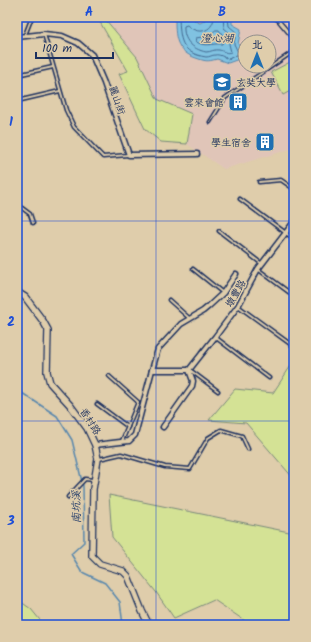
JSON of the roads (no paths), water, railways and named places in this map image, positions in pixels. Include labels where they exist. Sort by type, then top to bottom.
[{"type":"street","name":"麗山街","points":[[17,37],[44,34],[62,36],[78,42],[92,55],[104,83],[129,155]]},
{"type":"street","points":[[129,155],[197,154]]},
{"type":"street","name":"墩豐路","points":[[189,370],[238,306],[258,269],[294,222]]},
{"type":"street","name":"墩豐路","points":[[95,445],[129,441],[135,435],[158,349],[181,324],[203,311],[223,293],[236,274]]},
{"type":"street","name":"香村路","points":[[17,292],[25,297],[43,320],[48,330],[47,372],[50,383],[70,405],[87,428],[95,445],[98,459],[93,489],[92,556],[100,564],[123,571],[128,576],[149,625]]},
{"type":"street","points":[[152,370],[189,370],[193,381],[192,386],[163,427]]},
{"type":"lane","points":[[25,36],[32,17]]},
{"type":"lane","points":[[274,17],[294,39]]},
{"type":"lane","points":[[44,34],[66,110],[74,127],[103,157],[129,155]]},
{"type":"lane","points":[[210,122],[225,98],[294,51]]},
{"type":"lane","points":[[17,75],[54,67]]},
{"type":"lane","points":[[17,101],[60,91]]},
{"type":"lane","points":[[259,182],[281,180],[294,189]]},
{"type":"lane","points":[[240,199],[294,239]]},
{"type":"lane","points":[[17,207],[22,208],[30,214],[33,223]]},
{"type":"lane","points":[[219,231],[262,264]]},
{"type":"lane","points":[[193,269],[223,293]]},
{"type":"lane","points":[[258,269],[294,296]]},
{"type":"lane","points":[[170,300],[190,318]]},
{"type":"lane","points":[[238,306],[293,346]]},
{"type":"lane","points":[[215,337],[269,378]]},
{"type":"lane","points":[[189,370],[218,390]]},
{"type":"lane","points":[[109,376],[138,402],[122,441]]},
{"type":"lane","points":[[97,404],[128,427]]},
{"type":"lane","points":[[98,459],[121,454],[165,467],[190,469],[208,438],[221,430],[242,436],[248,450]]},
{"type":"lane","points":[[68,497],[85,479],[95,481]]},
{"type":"water","name":"澄心湖","points":[[175,17],[194,17],[195,21],[200,23],[204,21],[206,17],[232,17],[232,24],[241,29],[240,34],[237,34],[237,60],[228,63],[217,59],[211,61],[204,60],[189,55],[180,47],[175,30]]},
{"type":"waterway","name":"南坑溪","points":[[17,386],[22,393],[57,416],[72,440],[83,486],[84,542],[71,554],[82,572],[105,583],[120,602],[123,625]]},
{"type":"place","name":"玄奘大學","points":[[222,82]]},
{"type":"place","name":"雲來會館","points":[[238,102]]},
{"type":"place","name":"學生宿舍","points":[[265,142]]}]
